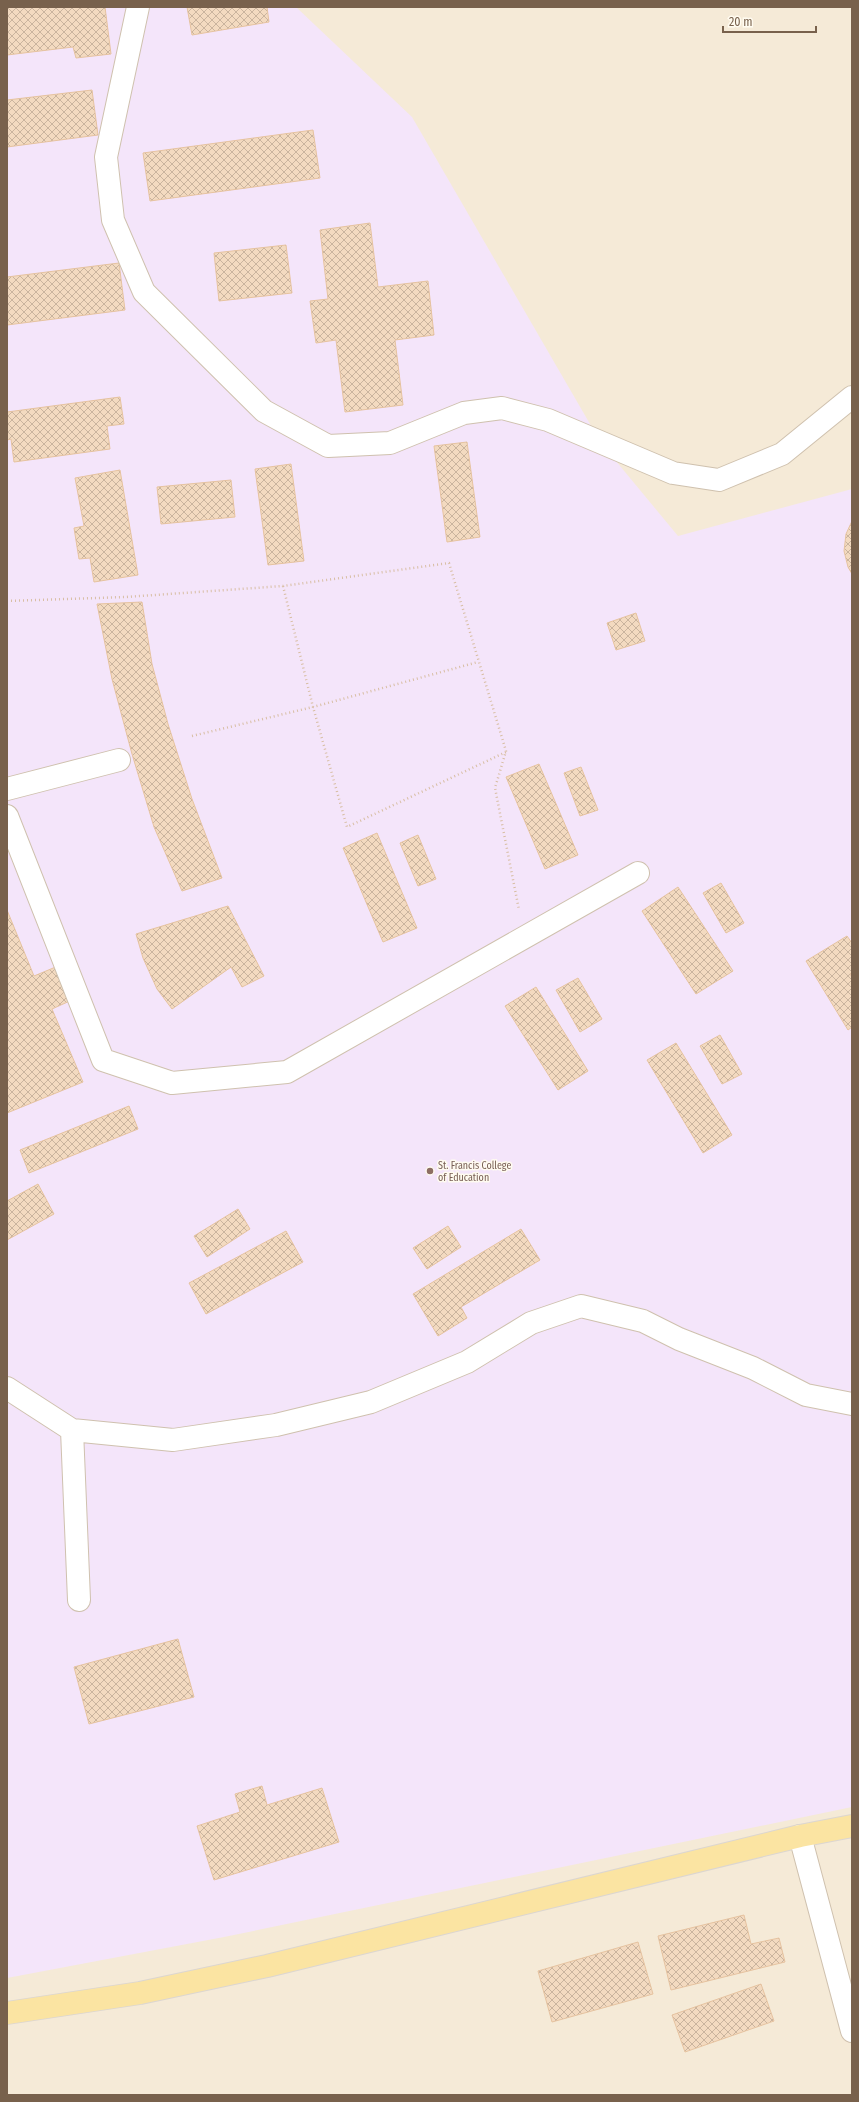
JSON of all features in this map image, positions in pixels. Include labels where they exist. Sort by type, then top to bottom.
[{"type":"main road","points":[[7,2013],[140,1993],[267,1966],[800,1836],[852,1826]]},
{"type":"street","points":[[138,7],[106,157],[113,220],[144,292],[264,411],[328,446],[390,443],[464,413],[502,408],[548,420],[673,473],[719,480],[782,454],[852,397]]},
{"type":"street","points":[[7,789],[119,760]]},
{"type":"street","points":[[7,816],[102,1060],[172,1083],[287,1072],[638,873]]},
{"type":"street","points":[[7,1388],[72,1430],[173,1440],[276,1425],[371,1402],[467,1362],[531,1323],[581,1306],[643,1321],[679,1339],[753,1368],[806,1394],[852,1404]]},
{"type":"street","points":[[72,1430],[80,1600]]},
{"type":"street","points":[[800,1836],[852,2032]]},
{"type":"path","points":[[7,601],[126,597],[283,586],[449,563],[506,751],[495,788],[524,938]]},
{"type":"path","points":[[283,586],[313,707],[347,827],[506,751]]},
{"type":"path","points":[[192,736],[313,707],[478,662]]},
{"type":"shaded area","name":"St. Francis College of Education","points":[[7,7],[852,7],[852,2095],[7,2095]]},
{"type":"shaded area","name":"St. Francis College of Education","points":[[7,7],[296,7],[412,117],[601,443],[678,536],[852,489],[852,1807],[224,1937],[7,1978]]},
{"type":"building","points":[[7,7],[105,7],[111,54],[76,58],[73,47],[7,55]]},
{"type":"building","points":[[187,7],[267,7],[269,22],[192,35]]},
{"type":"building","points":[[92,90],[98,135],[7,147],[7,100]]},
{"type":"building","points":[[313,130],[320,178],[150,201],[143,153]]},
{"type":"building","points":[[370,223],[378,287],[428,281],[434,335],[395,340],[403,405],[345,412],[336,340],[316,343],[310,301],[328,299],[320,230]]},
{"type":"building","points":[[286,245],[292,293],[219,301],[214,253]]},
{"type":"building","points":[[119,263],[125,310],[7,325],[7,277]]},
{"type":"building","points":[[120,397],[124,424],[107,426],[110,449],[14,462],[11,439],[7,440],[7,412]]},
{"type":"building","points":[[467,442],[480,537],[447,542],[434,446]]},
{"type":"building","points":[[291,464],[304,561],[268,565],[255,469]]},
{"type":"building","points":[[120,470],[138,575],[94,582],[90,558],[79,559],[74,528],[84,526],[75,478]]},
{"type":"building","points":[[231,480],[235,517],[161,524],[157,487]]},
{"type":"building","points":[[852,521],[852,574],[848,567],[844,551],[846,534]]},
{"type":"building","points":[[142,602],[152,664],[168,724],[192,799],[222,878],[182,891],[154,827],[132,754],[112,679],[97,604]]},
{"type":"building","points":[[636,613],[645,641],[616,650],[607,623]]},
{"type":"building","points":[[539,764],[578,855],[545,869],[506,777]]},
{"type":"building","points":[[581,767],[598,810],[580,816],[564,773]]},
{"type":"building","points":[[377,833],[417,928],[383,942],[343,848]]},
{"type":"building","points":[[418,835],[436,879],[418,886],[400,843]]},
{"type":"building","points":[[721,883],[744,923],[726,933],[703,893]]},
{"type":"building","points":[[678,887],[733,971],[696,994],[642,911]]},
{"type":"building","points":[[228,906],[264,976],[242,987],[231,967],[172,1009],[157,989],[143,958],[136,934]]},
{"type":"building","points":[[7,910],[34,976],[58,966],[72,1000],[52,1009],[83,1082],[7,1113]]},
{"type":"building","points":[[847,936],[852,943],[852,973],[850,974],[852,977],[852,1027],[848,1030],[806,961]]},
{"type":"building","points":[[578,978],[602,1019],[580,1032],[556,990]]},
{"type":"building","points":[[536,987],[588,1071],[558,1090],[505,1006]]},
{"type":"building","points":[[720,1035],[742,1074],[722,1084],[700,1046]]},
{"type":"building","points":[[676,1043],[732,1135],[703,1153],[647,1060]]},
{"type":"building","points":[[129,1106],[138,1129],[29,1173],[20,1150]]},
{"type":"building","points":[[38,1184],[54,1214],[7,1240],[7,1201]]},
{"type":"building","points":[[238,1209],[250,1229],[207,1257],[194,1236]]},
{"type":"building","points":[[448,1226],[461,1247],[427,1269],[413,1248]]},
{"type":"building","points":[[521,1229],[540,1260],[461,1307],[467,1318],[438,1336],[413,1294]]},
{"type":"building","points":[[286,1231],[303,1262],[206,1314],[189,1283]]},
{"type":"building","points":[[178,1639],[194,1697],[89,1724],[74,1667]]},
{"type":"building","points":[[262,1786],[267,1805],[322,1788],[339,1842],[214,1880],[197,1826],[240,1812],[235,1794]]},
{"type":"building","points":[[744,1915],[751,1944],[779,1938],[785,1962],[671,1990],[658,1936]]},
{"type":"building","points":[[638,1942],[653,1994],[552,2022],[538,1971]]},
{"type":"building","points":[[761,1984],[774,2021],[685,2052],[672,2015]]},
{"type":"place","name":"St. Francis College of Education","points":[[430,1171]]}]
